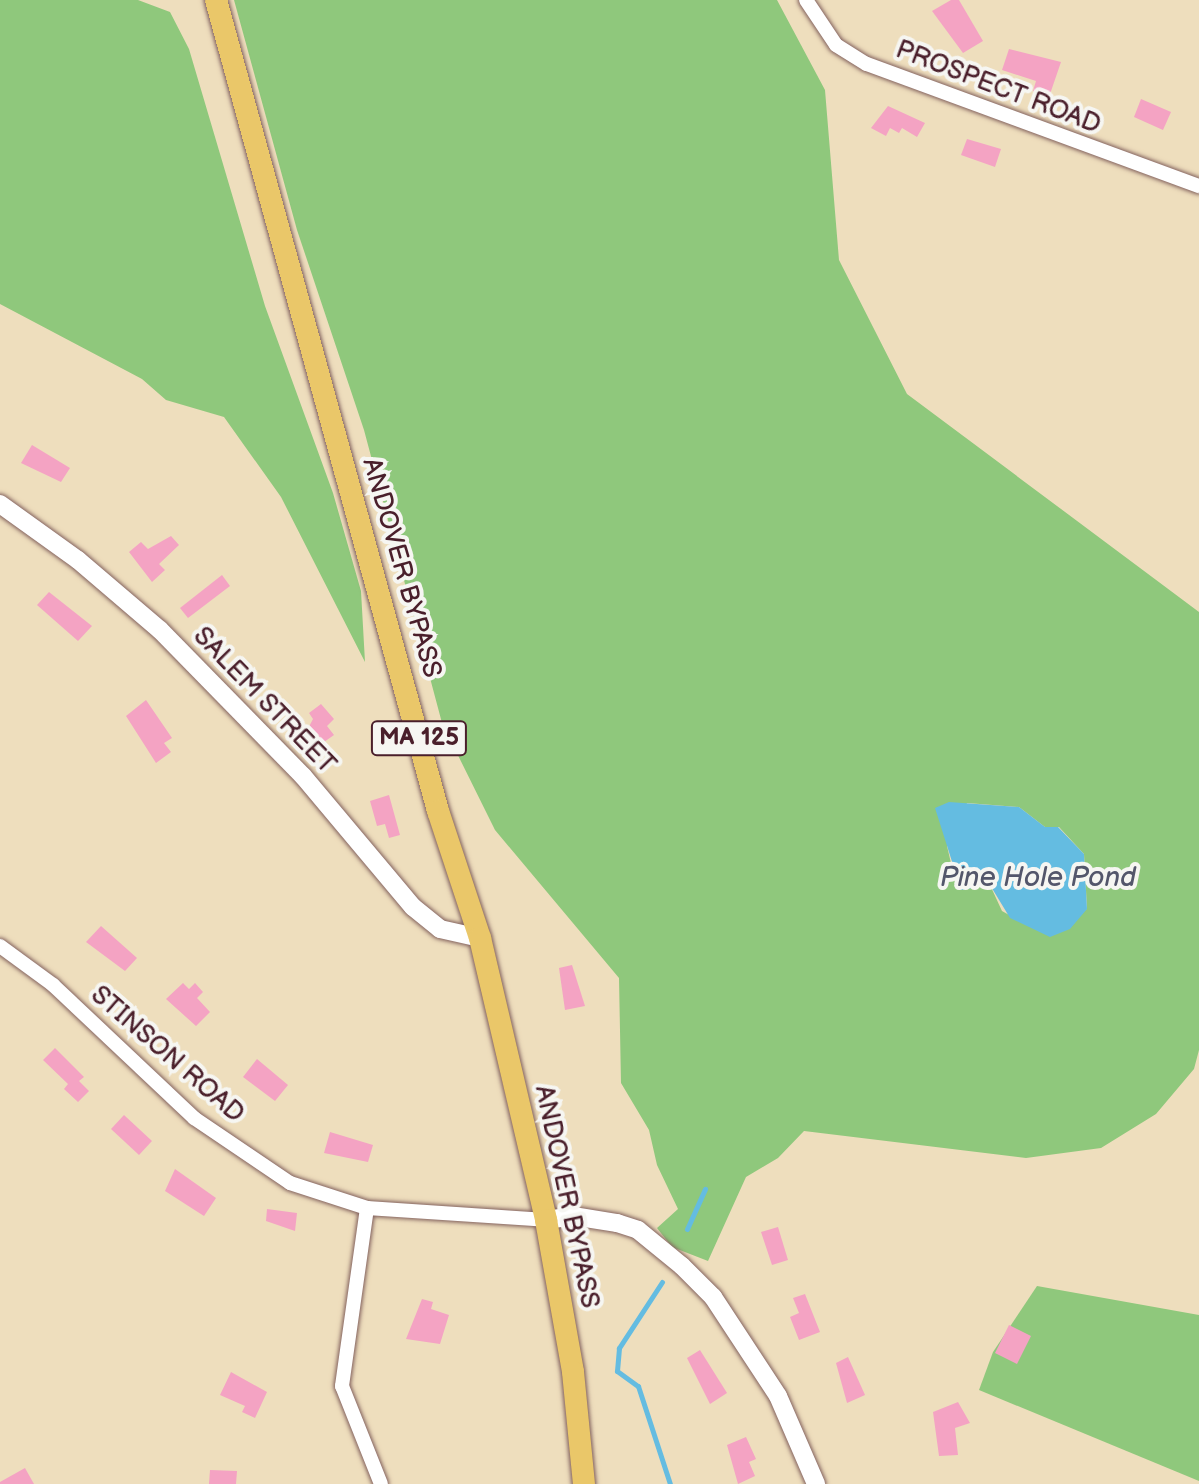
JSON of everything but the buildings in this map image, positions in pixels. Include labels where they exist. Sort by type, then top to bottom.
[{"type":"main road","name":"ANDOVER BYPASS","points":[[216,0],[438,811],[480,938],[546,1220],[573,1372],[584,1484]]},
{"type":"street","name":"PROSPECT ROAD","points":[[806,0],[836,45],[867,64],[1199,186]]},
{"type":"street","name":"SALEM STREET","points":[[0,504],[78,560],[160,630],[303,776],[413,907],[440,929],[480,938]]},
{"type":"street","name":"STINSON ROAD","points":[[0,946],[53,985],[194,1118],[290,1183],[367,1208],[546,1220]]},
{"type":"street","points":[[367,1208],[342,1386],[381,1484]]},
{"type":"street","points":[[546,1220],[573,1216],[617,1223],[638,1230],[682,1266],[713,1297],[778,1396],[816,1484]]},
{"type":"green space","points":[[0,0],[138,0],[170,12],[189,49],[265,306],[333,493],[361,591],[365,662],[281,497],[224,417],[166,400],[142,379],[0,304]]},
{"type":"green space","points":[[234,0],[777,0],[825,90],[839,260],[907,394],[1199,612],[1199,1050],[1194,1069],[1156,1114],[1101,1148],[1026,1158],[804,1131],[778,1158],[746,1177],[708,1261],[672,1247],[657,1228],[678,1209],[657,1165],[649,1130],[621,1083],[619,978],[495,830],[442,723],[364,430],[297,230]],"holes":[[[967,803],[1019,807],[1045,827],[1059,827],[1084,854],[1087,909],[1027,925],[1002,911],[990,885],[954,876],[947,846]]]},
{"type":"green space","points":[[1037,1286],[1199,1315],[1199,1481],[979,1390],[993,1352]]},
{"type":"water","name":"Pine Hole Pond","points":[[949,802],[1019,807],[1045,827],[1058,827],[1084,854],[1087,909],[1070,929],[1050,937],[1010,918],[990,885],[961,890],[935,808]]},
{"type":"waterway","points":[[687,1229],[705,1189]]},
{"type":"waterway","points":[[662,1282],[619,1348],[617,1371],[638,1386],[670,1484]]}]
